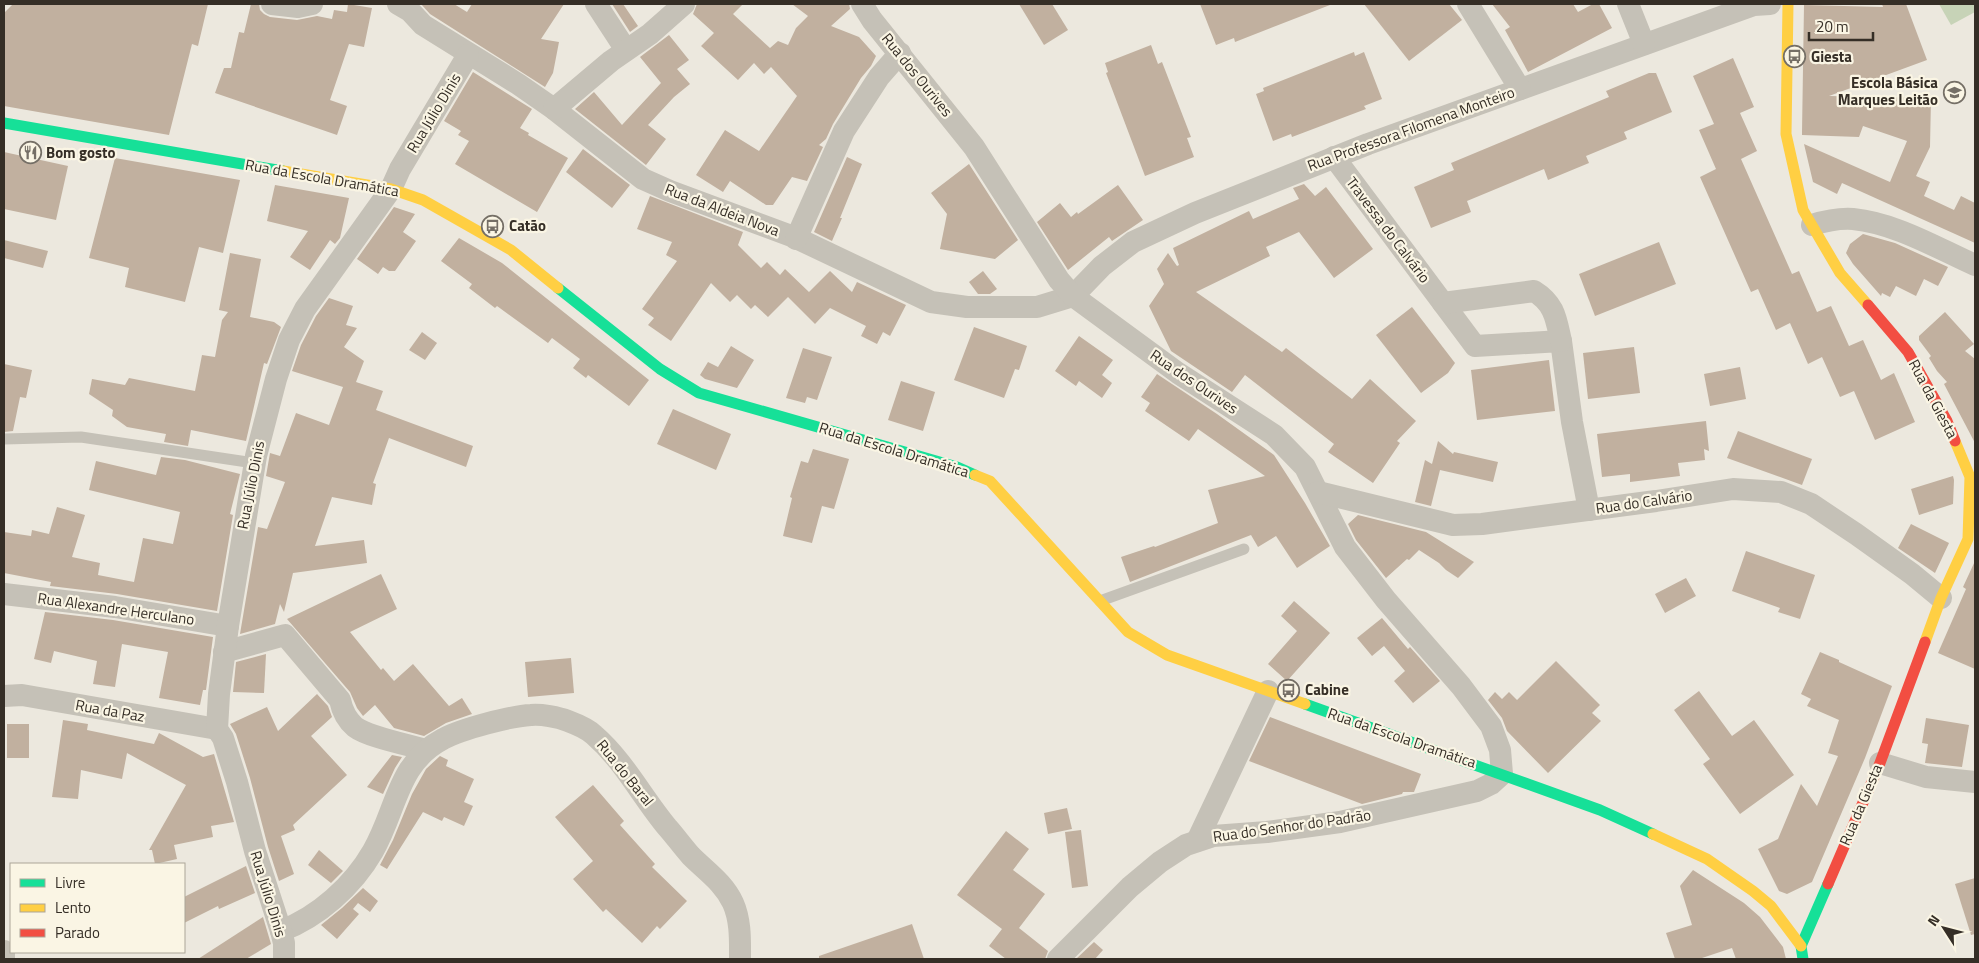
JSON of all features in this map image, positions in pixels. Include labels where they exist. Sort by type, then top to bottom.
[{"type":"street","points":[[272,4],[298,7],[312,4]]},
{"type":"street","points":[[596,4],[626,50]]},
{"type":"street","points":[[554,109],[581,84],[650,34],[684,4]]},
{"type":"street","name":"Rua dos Ourives","points":[[862,4],[872,20],[974,147],[1059,280],[1073,296],[1178,373],[1274,435],[1305,467],[1345,547],[1386,600],[1461,686],[1491,726],[1500,750],[1502,774]]},
{"type":"street","points":[[1468,4],[1520,89]]},
{"type":"street","points":[[1628,4],[1644,44]]},
{"type":"street","name":"Rua Professora Filomena Monteiro","points":[[1073,296],[1102,266],[1133,242],[1195,212],[1334,157],[1644,44],[1754,5],[1770,4]]},
{"type":"street","name":"Rua da Giesta","points":[[1788,4],[1786,134],[1803,210],[1840,273],[1908,352],[1947,421],[1970,477],[1972,533],[1941,598],[1880,763],[1801,946]]},
{"type":"street","name":"Rua da Aldeia Nova","points":[[408,6],[423,25],[518,84],[554,109],[643,179],[796,239],[932,302],[967,307],[1037,307],[1073,296]]},
{"type":"street","points":[[796,239],[844,131],[879,77],[900,53]]},
{"type":"street","name":"Rua Júlio Dinis","points":[[284,959],[284,943],[281,931],[254,851],[237,782],[223,738],[217,729],[218,694],[254,463],[276,379],[293,333],[305,309],[391,189],[400,169],[468,54]]},
{"type":"street","name":"Rua da Escola Dramática","points":[[4,123],[391,189],[423,200],[511,250],[660,369],[699,393],[957,467],[990,481],[1128,632],[1167,655],[1600,810],[1707,859],[1771,906],[1801,946]]},
{"type":"street","name":"Travessa do Calvário","points":[[1334,157],[1475,346],[1561,341]]},
{"type":"street","points":[[1812,225],[1831,220],[1852,219],[1883,224],[1975,265]]},
{"type":"street","points":[[1443,303],[1534,291],[1547,299],[1556,318],[1561,341],[1572,422],[1589,510]]},
{"type":"street","name":"Rua do Calvário","points":[[1318,492],[1453,525],[1482,524],[1733,489],[1781,492],[1811,504],[1849,529],[1912,574],[1941,598]]},
{"type":"street","name":"Rua Alexandre Herculano","points":[[4,594],[115,607],[228,626]]},
{"type":"street","points":[[224,652],[285,635],[340,700],[344,712],[356,727],[372,734],[426,750]]},
{"type":"street","points":[[1197,841],[1268,691]]},
{"type":"street","name":"Rua da Paz","points":[[4,696],[22,696],[217,729]]},
{"type":"street","name":"Rua do Baral","points":[[281,931],[299,924],[325,906],[350,882],[373,851],[406,774],[420,754],[444,738],[532,714],[567,720],[593,734],[615,757],[692,856],[722,884],[734,904],[739,924],[740,959]]},
{"type":"street","points":[[1880,763],[1926,777],[1975,782]]},
{"type":"street","name":"Rua do Senhor do Padrão","points":[[1058,959],[1130,887],[1160,862],[1186,845],[1213,836],[1267,832],[1340,822],[1447,799],[1477,791],[1491,784],[1502,774]]},
{"type":"street","points":[[1801,946],[1803,959]]},
{"type":"street","points":[[4,951],[4,959]]},
{"type":"lane","points":[[4,439],[81,438],[254,463]]},
{"type":"lane","points":[[1100,601],[1244,550]]},
{"type":"green space","points":[[1939,4],[1975,4],[1975,12],[1951,25]]},
{"type":"building","points":[[13,4],[208,4],[198,46],[192,44],[169,135],[4,106],[4,13]]},
{"type":"building","points":[[251,4],[259,4],[260,10],[270,17],[297,20],[317,16],[332,19],[334,10],[347,12],[348,4],[372,8],[364,47],[349,44],[330,100],[347,106],[337,135],[215,93],[224,68],[231,68],[239,32],[244,33]]},
{"type":"building","points":[[421,4],[454,4],[467,12],[472,4],[564,4],[541,39],[559,42],[553,73],[545,87],[430,14]]},
{"type":"building","points":[[612,4],[623,4],[638,26],[630,32]]},
{"type":"building","points":[[697,4],[743,4],[733,14],[770,48],[778,41],[788,45],[796,28],[808,16],[792,4],[849,4],[850,9],[831,26],[859,37],[876,56],[833,124],[826,139],[819,145],[823,147],[807,181],[792,177],[773,205],[766,205],[730,181],[723,192],[696,175],[725,130],[759,151],[797,96],[771,67],[764,74],[754,63],[738,80],[701,46],[714,33],[693,14]]},
{"type":"building","points":[[1019,4],[1052,4],[1068,30],[1044,45]]},
{"type":"building","points":[[1200,4],[1330,5],[1235,42],[1234,38],[1216,45]]},
{"type":"building","points":[[1364,4],[1449,4],[1462,20],[1409,61]]},
{"type":"building","points":[[1492,4],[1573,4],[1578,12],[1593,4],[1599,4],[1612,28],[1528,72],[1505,30],[1510,27]]},
{"type":"building","points":[[1882,4],[1906,4],[1927,60],[1829,96],[1931,98],[1930,147],[1916,176],[1930,182],[1924,196],[1954,210],[1961,196],[1975,203],[1975,243],[1842,183],[1837,194],[1813,182],[1804,144],[1890,182],[1907,141],[1863,126],[1859,137],[1802,135],[1804,5],[1883,7]]},
{"type":"building","points":[[669,35],[689,60],[677,69],[690,84],[674,97],[648,125],[666,139],[646,165],[575,109],[594,92],[622,125],[661,83],[640,57]]},
{"type":"building","points":[[1151,45],[1158,64],[1162,62],[1191,137],[1187,138],[1194,157],[1145,176],[1106,73],[1108,72],[1105,63]]},
{"type":"building","points":[[1354,52],[1355,56],[1364,52],[1382,99],[1364,106],[1366,109],[1292,137],[1291,134],[1273,141],[1256,94],[1264,91],[1263,88]]},
{"type":"building","points":[[1733,58],[1754,107],[1740,113],[1757,151],[1741,159],[1792,274],[1799,271],[1817,312],[1831,306],[1849,346],[1863,340],[1881,380],[1894,373],[1915,422],[1875,440],[1854,391],[1840,397],[1822,357],[1808,364],[1790,323],[1776,330],[1758,289],[1751,292],[1700,177],[1716,169],[1699,130],[1714,124],[1693,76]]},
{"type":"building","points":[[473,72],[532,109],[520,128],[529,133],[528,135],[568,158],[537,212],[455,164],[469,141],[458,135],[461,131],[444,121]]},
{"type":"building","points":[[1649,73],[1656,73],[1672,112],[1624,132],[1627,139],[1586,156],[1589,163],[1548,180],[1544,169],[1467,201],[1471,212],[1431,228],[1414,187],[1454,170],[1451,163],[1609,97],[1606,91]]},
{"type":"building","points":[[583,149],[630,185],[612,208],[566,172]]},
{"type":"building","points":[[4,152],[68,166],[56,220],[4,209]]},
{"type":"building","points":[[847,157],[862,164],[832,241],[814,232]]},
{"type":"building","points":[[115,158],[240,180],[223,253],[199,247],[185,302],[125,287],[129,268],[89,258]]},
{"type":"building","points":[[969,164],[1018,240],[995,259],[940,249],[947,214],[931,193]]},
{"type":"building","points":[[1304,184],[1315,196],[1326,187],[1373,249],[1334,278],[1299,232],[1266,247],[1270,256],[1196,292],[1282,352],[1286,348],[1352,399],[1370,379],[1416,421],[1397,441],[1400,443],[1373,483],[1328,452],[1334,444],[1245,375],[1232,392],[1171,351],[1149,306],[1164,284],[1157,269],[1168,253],[1177,266],[1179,265],[1173,248],[1249,211],[1253,219],[1299,199],[1293,188]]},
{"type":"building","points":[[275,185],[349,198],[340,238],[335,244],[330,240],[310,270],[290,257],[308,231],[267,221]]},
{"type":"building","points":[[1118,185],[1143,220],[1112,241],[1109,237],[1068,270],[1037,222],[1060,203],[1071,217],[1077,212],[1078,214]]},
{"type":"building","points":[[650,196],[743,232],[738,245],[761,268],[767,262],[780,275],[785,269],[809,292],[830,271],[852,292],[857,282],[906,305],[890,336],[883,332],[877,344],[861,336],[866,326],[830,308],[815,324],[788,297],[768,317],[755,305],[751,309],[737,295],[730,302],[711,283],[671,341],[648,325],[654,318],[642,309],[677,261],[666,255],[672,242],[637,229]]},
{"type":"building","points":[[394,207],[415,214],[403,232],[416,241],[395,271],[389,271],[383,267],[378,274],[357,259]]},
{"type":"building","points":[[1863,234],[1895,243],[1948,267],[1938,286],[1924,279],[1916,296],[1896,286],[1890,297],[1882,293],[1881,296],[1853,264],[1846,253],[1850,244]]},
{"type":"building","points":[[459,238],[502,263],[649,380],[629,406],[588,375],[586,378],[573,368],[580,359],[552,338],[548,343],[497,306],[495,308],[469,288],[472,284],[441,261]]},
{"type":"building","points":[[4,240],[48,251],[43,268],[4,258]]},
{"type":"building","points":[[1659,242],[1676,284],[1595,316],[1579,274]]},
{"type":"building","points":[[230,253],[261,259],[250,317],[274,322],[281,327],[267,364],[264,363],[246,441],[191,430],[188,446],[164,442],[166,434],[127,427],[112,416],[113,410],[89,394],[92,379],[125,385],[129,378],[195,391],[202,355],[215,357],[222,320],[228,312],[219,310]]},
{"type":"building","points":[[983,271],[997,289],[990,294],[978,294],[969,282]]},
{"type":"building","points":[[329,298],[353,306],[346,325],[357,328],[344,347],[364,361],[356,382],[383,391],[376,410],[473,446],[466,467],[389,438],[373,483],[376,484],[372,505],[332,497],[315,546],[364,540],[367,563],[293,573],[284,612],[280,604],[275,624],[240,634],[258,527],[267,529],[285,482],[266,476],[270,453],[280,456],[296,413],[329,425],[343,387],[292,371],[301,345],[316,316]]},
{"type":"building","points":[[1412,307],[1455,363],[1448,373],[1421,393],[1376,335]]},
{"type":"building","points":[[1945,312],[1974,344],[1965,351],[1975,359],[1975,443],[1944,384],[1947,382],[1937,371],[1929,358],[1931,356],[1919,340],[1919,336]]},
{"type":"building","points":[[974,327],[1027,346],[1019,370],[1015,369],[1004,398],[954,380]]},
{"type":"building","points":[[422,332],[437,343],[425,360],[409,350]]},
{"type":"building","points":[[1079,336],[1113,360],[1102,375],[1112,383],[1102,398],[1079,381],[1076,386],[1055,371]]},
{"type":"building","points":[[731,346],[754,360],[737,388],[705,379],[700,375],[708,362],[718,367]]},
{"type":"building","points":[[1634,347],[1640,393],[1588,399],[1583,353]]},
{"type":"building","points":[[803,348],[832,357],[817,400],[807,397],[805,403],[786,398]]},
{"type":"building","points":[[1549,360],[1555,411],[1477,420],[1471,370]]},
{"type":"building","points":[[4,364],[32,370],[26,398],[20,397],[13,431],[4,432]]},
{"type":"building","points":[[1740,367],[1746,399],[1710,406],[1704,374]]},
{"type":"building","points":[[1157,374],[1274,455],[1330,546],[1297,568],[1276,536],[1258,547],[1251,535],[1130,582],[1121,557],[1155,547],[1218,523],[1208,490],[1265,476],[1198,429],[1189,441],[1145,411],[1150,403],[1141,397]]},
{"type":"building","points":[[901,381],[935,392],[923,431],[888,420]]},
{"type":"building","points":[[673,409],[731,434],[716,470],[657,444]]},
{"type":"building","points":[[1706,421],[1709,451],[1704,449],[1705,460],[1678,463],[1680,476],[1630,482],[1630,474],[1602,477],[1597,434]]},
{"type":"building","points":[[1738,431],[1812,459],[1802,485],[1727,458]]},
{"type":"building","points":[[1438,441],[1453,454],[1454,452],[1498,462],[1493,482],[1440,470],[1431,506],[1415,502],[1425,460],[1432,464]]},
{"type":"building","points":[[813,449],[849,459],[834,509],[822,506],[812,543],[783,536],[792,498],[790,497],[801,461],[808,463]]},
{"type":"building","points":[[161,457],[185,460],[240,474],[230,514],[233,515],[217,611],[117,594],[50,586],[51,582],[4,573],[4,532],[31,536],[32,530],[49,534],[57,507],[85,515],[72,557],[100,563],[98,575],[134,582],[143,538],[173,544],[180,512],[89,490],[96,461],[156,475]]},
{"type":"building","points":[[1953,476],[1953,504],[1919,515],[1911,489]]},
{"type":"building","points":[[1358,515],[1426,532],[1474,562],[1458,578],[1419,550],[1386,578],[1356,540],[1348,524]]},
{"type":"building","points":[[1911,524],[1949,543],[1935,573],[1898,548]]},
{"type":"building","points":[[1746,551],[1815,575],[1800,619],[1778,612],[1780,608],[1732,591]]},
{"type":"building","points":[[1975,561],[1975,669],[1938,653],[1966,589],[1963,587]]},
{"type":"building","points":[[381,574],[397,609],[350,632],[381,670],[383,668],[394,681],[413,664],[449,706],[462,698],[472,714],[446,723],[424,736],[394,728],[375,705],[363,716],[350,692],[287,619]]},
{"type":"building","points":[[1686,578],[1696,596],[1665,613],[1655,594]]},
{"type":"building","points":[[1294,601],[1330,633],[1287,681],[1268,664],[1297,631],[1281,616]]},
{"type":"building","points":[[45,612],[113,620],[213,637],[206,690],[203,690],[200,705],[159,698],[168,652],[122,644],[115,687],[93,684],[97,661],[54,651],[51,663],[34,659]]},
{"type":"building","points":[[1382,618],[1408,649],[1410,647],[1440,681],[1413,703],[1394,681],[1405,671],[1384,646],[1372,656],[1357,638]]},
{"type":"building","points":[[1820,652],[1892,686],[1865,758],[1812,882],[1787,894],[1779,891],[1758,849],[1778,839],[1801,784],[1817,806],[1838,756],[1828,753],[1839,720],[1807,706],[1811,699],[1801,694]]},
{"type":"building","points":[[266,654],[264,693],[233,692],[236,662]]},
{"type":"building","points":[[571,658],[574,693],[528,697],[525,662]]},
{"type":"building","points":[[1556,661],[1600,705],[1592,713],[1601,721],[1548,773],[1507,731],[1502,718],[1488,700],[1495,692],[1502,699],[1509,692],[1517,700]]},
{"type":"building","points":[[1699,691],[1732,736],[1754,720],[1794,775],[1740,814],[1703,764],[1710,759],[1674,710]]},
{"type":"building","points":[[317,694],[328,706],[332,717],[311,736],[347,775],[293,825],[295,830],[281,836],[294,874],[279,881],[250,778],[236,734],[230,724],[267,707],[278,731]]},
{"type":"building","points":[[1270,717],[1421,774],[1414,792],[1403,792],[1402,794],[1362,804],[1249,761]]},
{"type":"building","points":[[1926,718],[1969,725],[1962,767],[1925,763],[1928,744],[1922,743]]},
{"type":"building","points":[[63,720],[88,724],[87,730],[154,744],[159,733],[203,757],[214,754],[234,822],[211,826],[213,837],[174,845],[177,859],[155,863],[152,850],[149,850],[186,785],[127,753],[122,779],[81,770],[78,799],[52,797]]},
{"type":"building","points":[[7,724],[29,724],[29,758],[7,758]]},
{"type":"building","points":[[392,755],[402,757],[383,794],[367,787]]},
{"type":"building","points":[[440,756],[448,760],[446,766],[474,779],[464,802],[473,806],[464,826],[444,817],[442,821],[423,812],[387,869],[380,865],[393,840],[412,794],[426,769]]},
{"type":"building","points":[[593,785],[624,821],[620,825],[655,864],[652,867],[687,901],[660,929],[657,926],[642,943],[606,909],[603,912],[573,879],[593,861],[555,817]]},
{"type":"building","points":[[1067,808],[1072,829],[1048,834],[1044,813]]},
{"type":"building","points":[[1081,830],[1088,886],[1072,888],[1065,832]]},
{"type":"building","points":[[1006,831],[1029,849],[1013,870],[1045,894],[1019,928],[1048,951],[1045,959],[1006,959],[989,946],[1002,929],[957,895]]},
{"type":"building","points":[[319,850],[343,871],[331,883],[308,865]]},
{"type":"building","points":[[246,866],[255,893],[219,909],[218,906],[185,922],[185,896]]},
{"type":"building","points":[[1693,870],[1744,903],[1760,917],[1783,947],[1786,959],[1736,959],[1732,948],[1699,959],[1675,959],[1666,933],[1692,925],[1680,886]]},
{"type":"building","points":[[1975,878],[1975,934],[1971,935],[1955,884]]},
{"type":"building","points":[[363,888],[378,901],[370,912],[358,903],[353,909],[359,914],[337,939],[321,925]]},
{"type":"building","points":[[263,917],[271,944],[246,959],[198,959]]},
{"type":"building","points":[[912,924],[924,959],[819,959],[819,956]]},
{"type":"building","points":[[1094,942],[1103,950],[1095,959],[1076,959]]},
{"type":"traffic: fast","points":[[4,123],[283,171]]},
{"type":"traffic: fast","points":[[558,288],[660,369],[699,393],[957,467],[975,475]]},
{"type":"traffic: fast","points":[[1305,704],[1600,810],[1653,834]]},
{"type":"traffic: fast","points":[[1803,959],[1801,946],[1828,884]]},
{"type":"traffic: slow","points":[[1788,4],[1786,134],[1803,210],[1840,273],[1868,305]]},
{"type":"traffic: slow","points":[[283,171],[391,189],[423,200],[511,250],[558,288]]},
{"type":"traffic: slow","points":[[1925,642],[1941,598],[1968,539],[1970,477],[1955,441]]},
{"type":"traffic: slow","points":[[975,475],[990,481],[1128,632],[1167,655],[1305,704]]},
{"type":"traffic: slow","points":[[1653,834],[1707,859],[1753,891],[1771,906],[1801,946]]},
{"type":"traffic: jam","points":[[1868,305],[1908,352],[1947,421],[1955,441]]},
{"type":"traffic: jam","points":[[1828,884],[1880,763],[1925,642]]},
{"type":"place","name":"Giesta","points":[[1795,57]]},
{"type":"place","name":"Escola Básica Marques Leitão","points":[[1954,92]]},
{"type":"place","name":"Bom gosto","points":[[30,153]]},
{"type":"place","name":"Catão","points":[[493,226]]},
{"type":"place","name":"Cabine","points":[[1289,690]]}]
